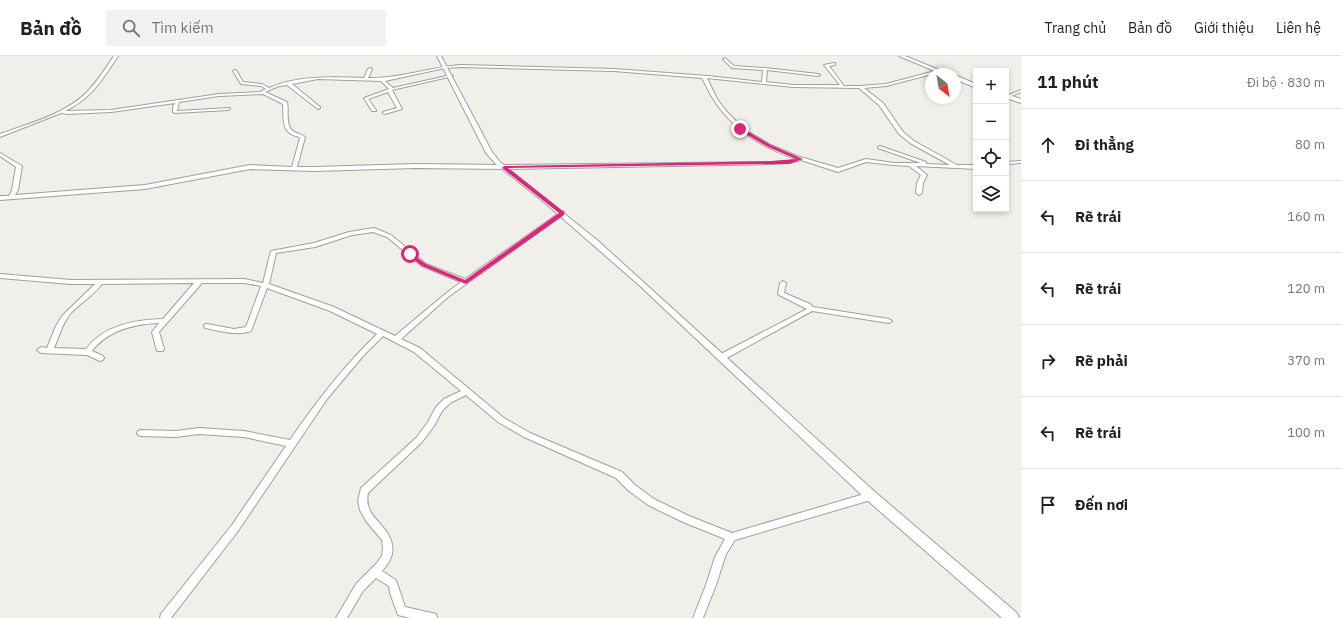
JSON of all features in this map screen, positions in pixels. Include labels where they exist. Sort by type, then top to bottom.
[{"type":"street","points":[[0,136],[73,106],[86,96],[116,56]]},
{"type":"street","points":[[439,56],[451,76],[489,153],[562,214],[722,357],[871,496],[1012,618]]},
{"type":"street","points":[[901,56],[931,68]]},
{"type":"street","points":[[725,59],[733,66],[818,75]]},
{"type":"street","points":[[834,64],[826,65],[843,87]]},
{"type":"street","points":[[262,93],[267,88],[288,82],[326,77],[382,80],[445,67],[561,67],[704,77],[764,83],[843,87],[886,85],[925,75]]},
{"type":"street","points":[[366,79],[370,69]]},
{"type":"street","points":[[764,83],[765,69]]},
{"type":"street","points":[[235,71],[242,83],[262,85],[267,88]]},
{"type":"street","points":[[374,110],[366,98],[391,90],[451,76]]},
{"type":"street","points":[[704,77],[715,99],[725,113],[743,131],[769,146],[801,159],[838,170],[843,170],[866,160],[894,164],[973,167]]},
{"type":"street","points":[[382,80],[391,90],[400,109],[385,113]]},
{"type":"street","points":[[961,80],[973,85]]},
{"type":"street","points":[[288,82],[318,108]]},
{"type":"street","points":[[860,87],[881,104],[901,133],[957,166]]},
{"type":"street","points":[[1009,95],[1021,90]]},
{"type":"street","points":[[61,112],[111,111],[177,103],[219,95],[262,93],[285,103],[286,118],[290,130],[292,133],[303,137],[294,168]]},
{"type":"street","points":[[177,103],[175,112],[228,109]]},
{"type":"street","points":[[880,147],[935,166]]},
{"type":"street","points":[[0,154],[19,166],[15,190],[11,198]]},
{"type":"street","points":[[0,198],[145,187],[247,167],[504,167],[772,163],[789,162],[801,159]]},
{"type":"street","points":[[1009,163],[1021,162]]},
{"type":"street","points":[[910,165],[924,175],[920,183],[919,192]]},
{"type":"street","points":[[395,340],[427,312],[466,282],[562,214]]},
{"type":"street","points":[[207,326],[223,327],[228,330],[242,331],[249,329],[265,285],[273,252],[315,245],[339,236],[368,230],[374,230],[389,236],[424,265],[466,282]]},
{"type":"street","points":[[0,276],[70,282],[244,281],[265,285],[336,311],[381,334],[417,350],[501,420],[522,432],[619,475],[632,488],[651,502],[686,519],[732,537]]},
{"type":"street","points":[[160,349],[155,334],[163,321],[200,281]]},
{"type":"street","points":[[49,350],[58,334],[61,322],[68,313],[91,294],[100,282]]},
{"type":"street","points":[[783,283],[781,294],[808,306],[811,309],[889,321]]},
{"type":"street","points":[[722,357],[811,309]]},
{"type":"street","points":[[88,352],[93,344],[114,331],[144,322],[163,321]]},
{"type":"street","points":[[165,618],[244,516],[331,387],[366,347],[381,334]]},
{"type":"street","points":[[40,350],[88,352],[100,358]]},
{"type":"street","points":[[341,618],[362,585],[387,557],[389,546],[383,533],[364,510],[361,500],[364,491],[419,440],[431,424],[438,409],[446,401],[466,392]]},
{"type":"street","points":[[141,433],[176,434],[199,431],[244,434],[293,444]]},
{"type":"street","points":[[698,618],[713,580],[720,555],[725,545],[732,537],[871,496]]},
{"type":"street","points":[[374,572],[393,583],[402,611],[432,618]]},
{"type":"route","points":[[410,254],[424,265],[466,282],[562,214],[504,167],[772,163],[789,162],[801,159],[769,146],[740,129]]}]
